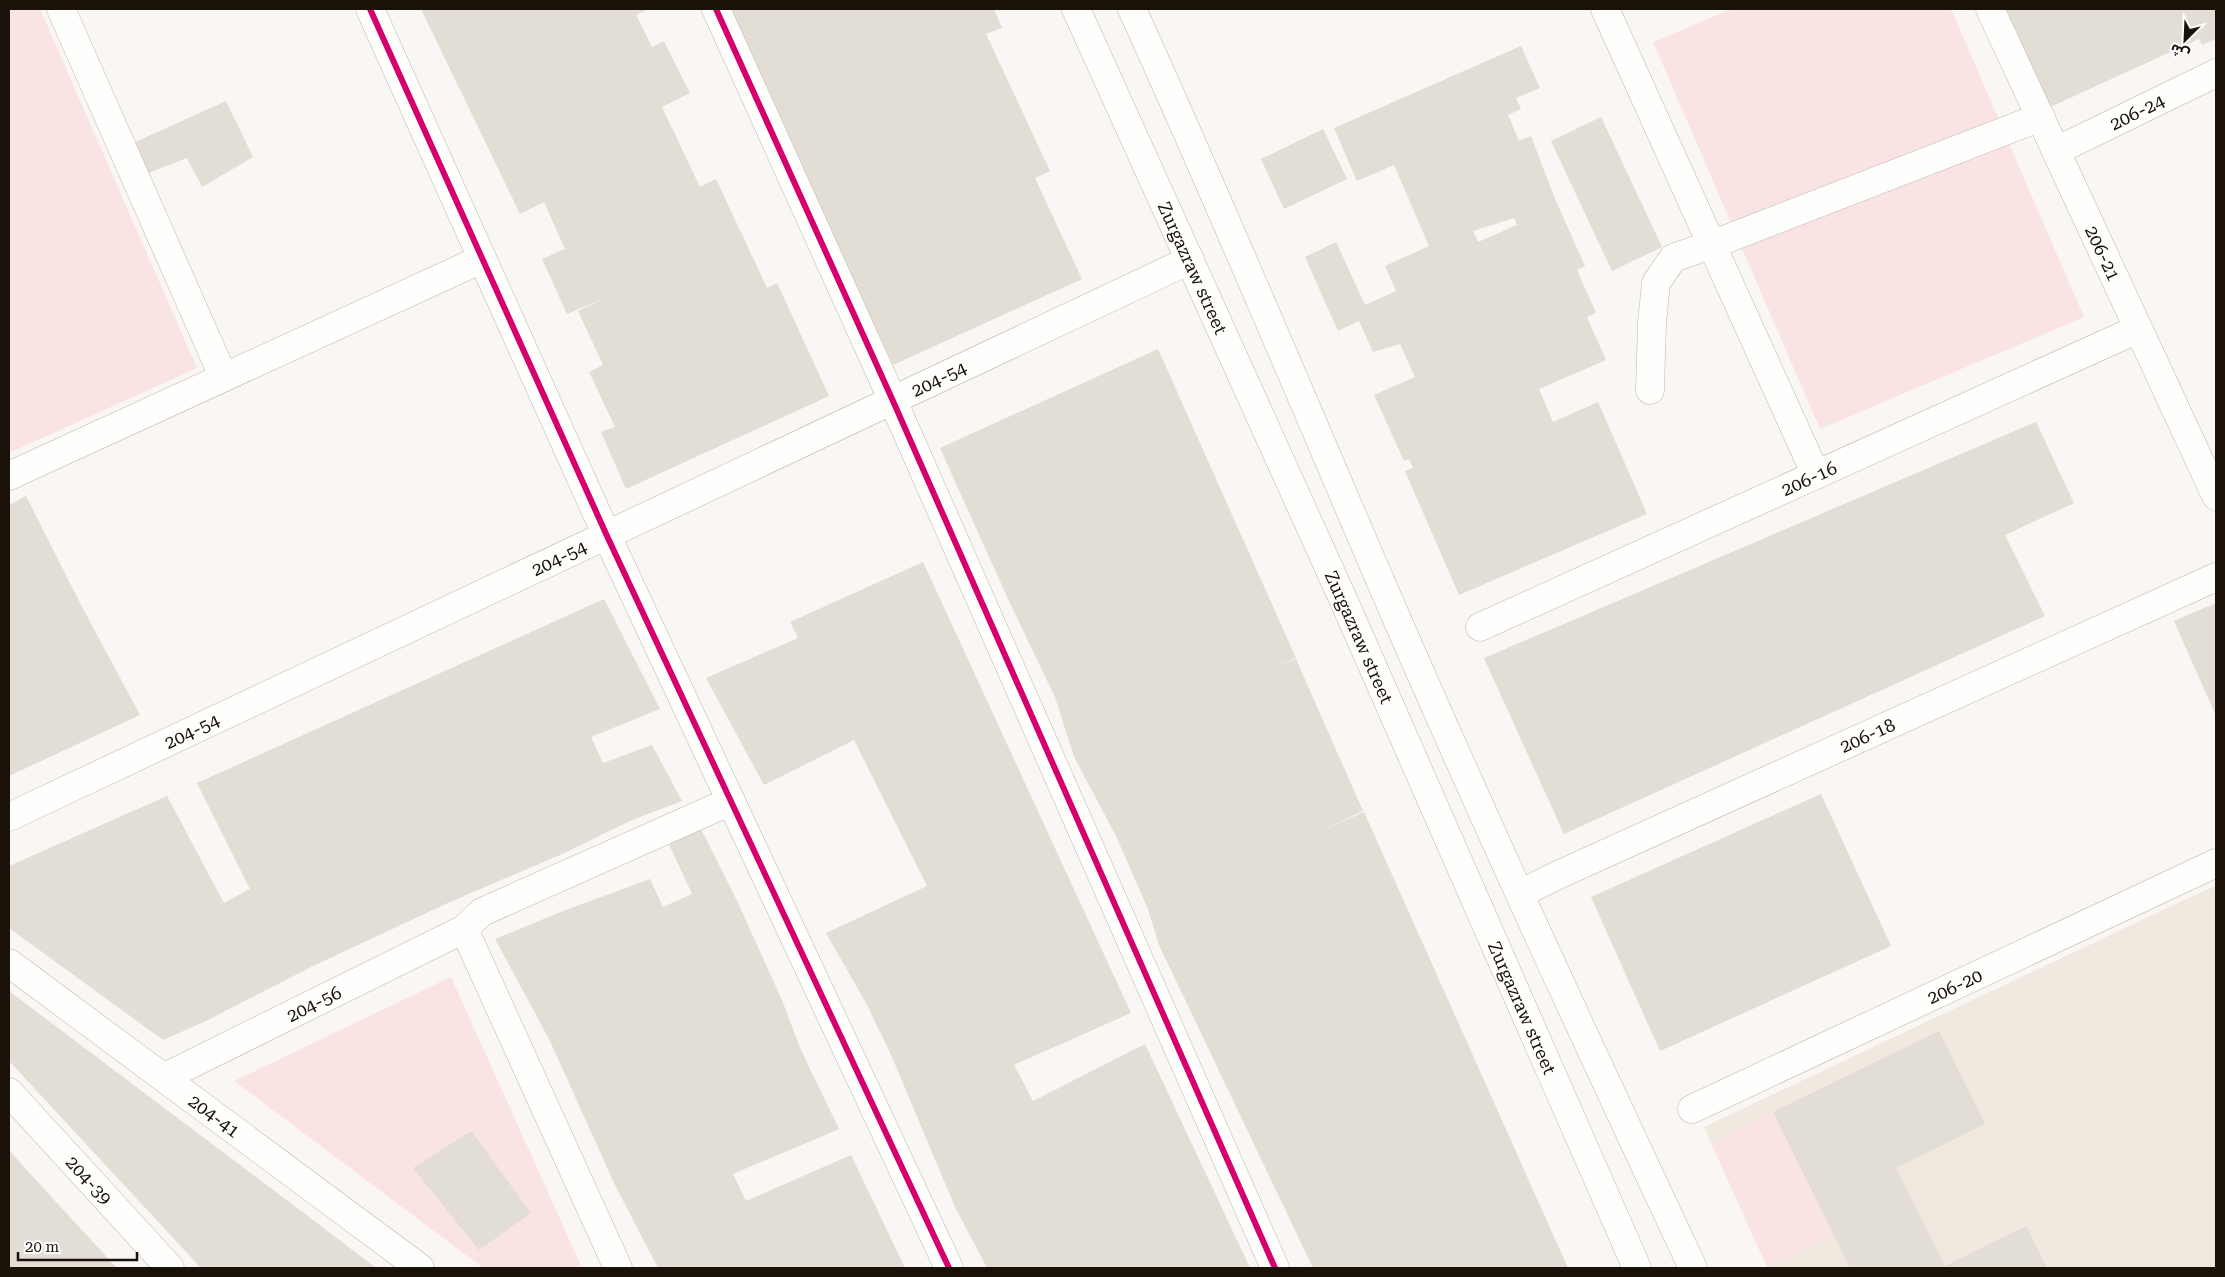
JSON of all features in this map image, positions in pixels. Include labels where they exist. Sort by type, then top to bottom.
[{"type":"street","points":[[61,9],[223,376]]},
{"type":"street","points":[[370,9],[607,536],[949,1268]]},
{"type":"street","points":[[716,9],[893,401],[1275,1268]]},
{"type":"street","name":"Zurgazraw street","points":[[1076,9],[1347,608],[1637,1268]]},
{"type":"street","points":[[1132,9],[1210,182],[1384,590],[1520,894],[1692,1268]]},
{"type":"street","name":"206-21","points":[[1990,9],[2216,496]]},
{"type":"street","points":[[1609,10],[1711,245],[1816,475]]},
{"type":"street","name":"206-24","points":[[2056,151],[2216,73]]},
{"type":"street","points":[[1650,390],[1652,322],[1656,283],[1673,258],[2041,117]]},
{"type":"street","points":[[9,476],[223,376],[482,259]]},
{"type":"street","name":"204-54","points":[[9,817],[1190,260]]},
{"type":"street","name":"206-16","points":[[1480,628],[2138,329]]},
{"type":"street","name":"206-18","points":[[1520,894],[2216,577]]},
{"type":"street","points":[[1347,608],[1384,590]]},
{"type":"street","name":"204-56","points":[[165,1077],[464,929],[482,912],[731,800]]},
{"type":"street","name":"206-20","points":[[1692,1110],[2216,863]]},
{"type":"street","points":[[464,929],[618,1268]]},
{"type":"street","name":"204-41","points":[[9,963],[420,1268]]},
{"type":"street","name":"204-39","points":[[9,1092],[170,1268]]},
{"type":"shaded area","points":[[9,9],[40,9],[197,368],[9,453]]},
{"type":"shaded area","points":[[1732,9],[1951,9],[2084,317],[1820,429],[1653,42]]},
{"type":"shaded area","points":[[2216,885],[2216,1268],[1768,1268],[1704,1127]]},
{"type":"shaded area","points":[[451,977],[582,1268],[483,1268],[234,1081]]},
{"type":"shaded area","points":[[1773,1112],[1834,1236],[1766,1265],[1712,1145]]},
{"type":"building","points":[[421,9],[644,9],[645,11],[636,15],[652,47],[664,41],[690,93],[662,107],[700,187],[716,179],[767,288],[777,283],[829,396],[626,489],[601,432],[615,427],[589,372],[603,365],[578,311],[605,298],[567,314],[542,259],[565,249],[544,202],[520,214]]},
{"type":"building","points":[[731,9],[994,9],[1002,28],[986,34],[1050,171],[1035,178],[1082,279],[893,365],[828,227],[748,77],[760,71]]},
{"type":"building","points":[[2002,9],[2216,9],[2216,39],[2202,45],[2199,39],[2048,108]]},
{"type":"building","points":[[1521,46],[1540,88],[1516,98],[1521,109],[1508,115],[1519,141],[1531,136],[1555,199],[1585,266],[1577,270],[1596,313],[1587,317],[1606,360],[1539,389],[1553,422],[1598,402],[1647,514],[1459,595],[1405,471],[1413,468],[1409,459],[1404,461],[1374,395],[1415,377],[1400,344],[1373,352],[1359,321],[1338,331],[1305,257],[1336,242],[1365,305],[1396,291],[1385,266],[1429,246],[1394,165],[1357,181],[1334,128]],"holes":[[[1514,218],[1517,225],[1478,242],[1473,231]]]},
{"type":"building","points":[[226,101],[253,157],[202,187],[187,158],[146,174],[133,143]]},
{"type":"building","points":[[1601,117],[1662,247],[1612,271],[1551,141]]},
{"type":"building","points":[[1323,129],[1347,179],[1284,209],[1261,159]]},
{"type":"building","points":[[1158,349],[1296,658],[1276,667],[1296,659],[1363,811],[1320,831],[1364,812],[1568,1268],[1313,1268],[1159,945],[1148,909],[1115,834],[1074,757],[1055,697],[1008,599],[940,448]]},
{"type":"building","points":[[2036,422],[2074,503],[2005,535],[2045,616],[1564,834],[1484,658]]},
{"type":"building","points":[[26,496],[81,605],[140,715],[9,776],[9,505]]},
{"type":"building","points":[[923,562],[1131,1013],[1014,1065],[1033,1101],[1145,1044],[1250,1268],[987,1268],[955,1207],[892,1057],[866,1003],[826,933],[927,886],[854,740],[764,785],[706,678],[798,638],[790,622]]},
{"type":"building","points":[[604,599],[660,709],[591,737],[603,763],[652,745],[682,801],[632,820],[560,855],[450,902],[313,966],[206,1021],[163,1040],[9,928],[9,866],[167,796],[224,903],[250,889],[197,783]]},
{"type":"building","points":[[2216,603],[2216,716],[2174,621]]},
{"type":"building","points":[[1821,794],[1891,946],[1660,1051],[1591,897]]},
{"type":"building","points":[[699,825],[738,903],[782,1000],[800,1048],[839,1129],[733,1174],[746,1201],[851,1155],[905,1268],[658,1268],[615,1185],[549,1039],[495,939],[563,911],[650,879],[663,907],[692,894],[667,840]]},
{"type":"building","points":[[9,991],[376,1268],[201,1268],[9,1061]]},
{"type":"building","points":[[1939,1031],[1985,1124],[1896,1168],[1945,1266],[2026,1226],[2047,1268],[1850,1268],[1773,1112]]},
{"type":"building","points":[[471,1131],[531,1213],[479,1250],[413,1168]]},
{"type":"building","points":[[9,1150],[33,1177],[117,1268],[9,1268]]},
{"type":"cycle path","points":[[370,9],[607,536],[949,1268]]},
{"type":"cycle path","points":[[716,9],[893,401],[1275,1268]]}]
